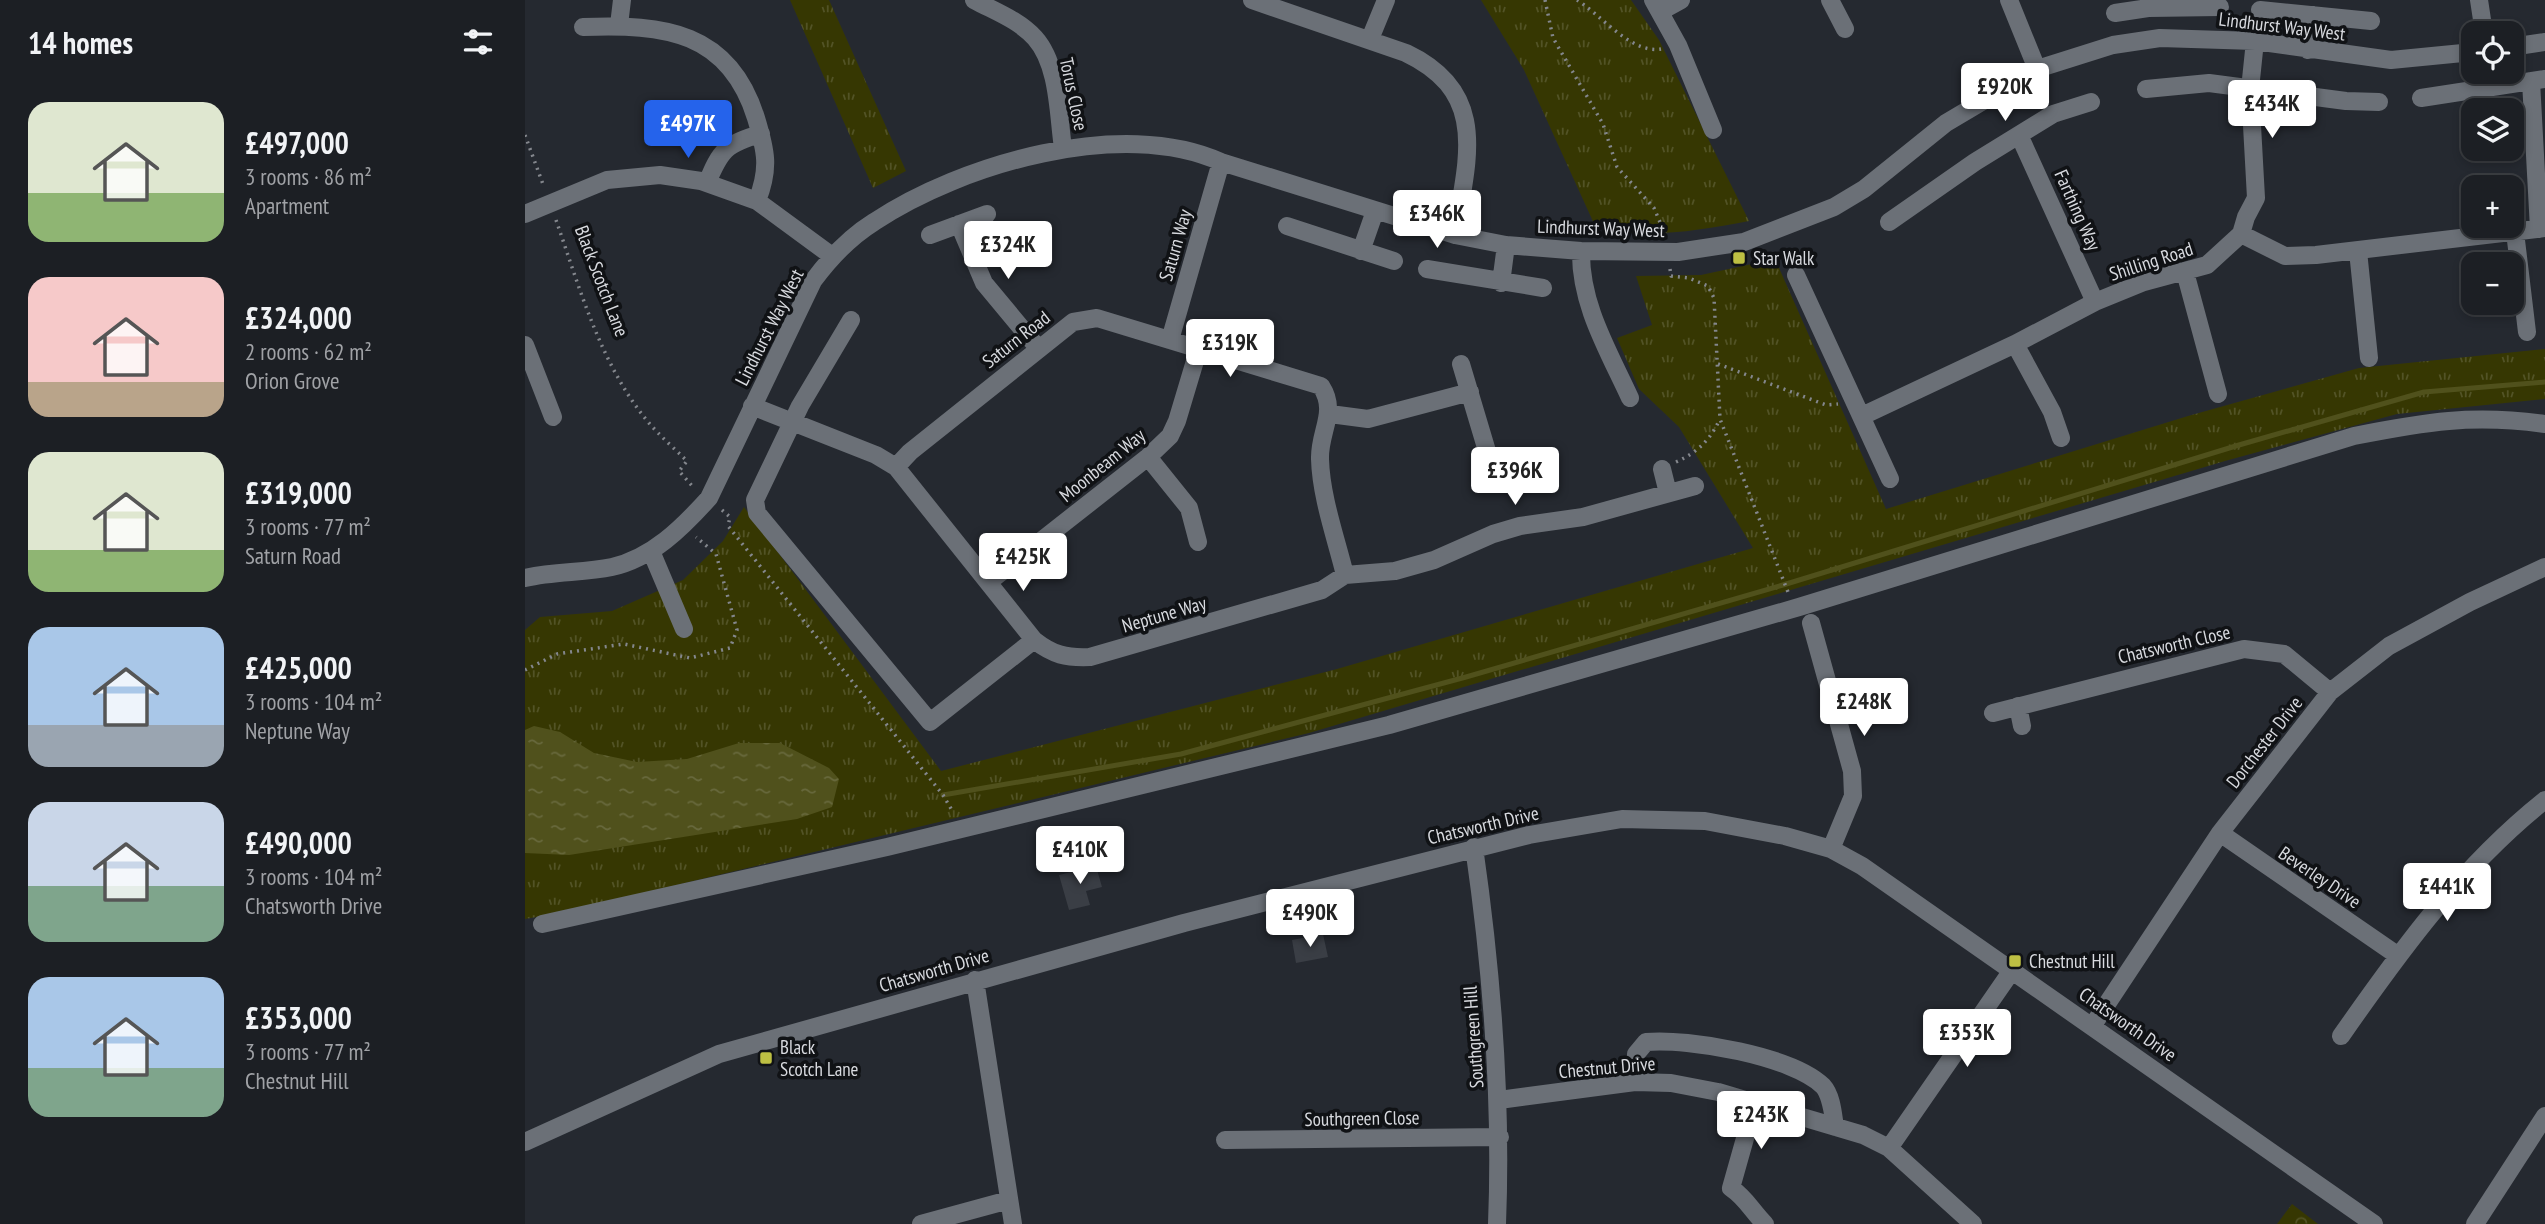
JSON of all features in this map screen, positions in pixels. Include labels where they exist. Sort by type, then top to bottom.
[{"type":"street","points":[[619,25],[622,0]]},
{"type":"street","name":"Torus Close","points":[[974,0],[1017,23],[1035,38],[1045,54],[1053,79],[1063,148]]},
{"type":"street","points":[[1252,0],[1370,39],[1428,63],[1455,90],[1468,131],[1468,158],[1455,235]]},
{"type":"street","points":[[1370,39],[1386,0]]},
{"type":"street","points":[[1681,0],[1657,6],[1678,45],[1713,130]]},
{"type":"street","points":[[1830,0],[1845,29]]},
{"type":"street","points":[[2009,0],[2037,69]]},
{"type":"street","points":[[2479,0],[2482,21]]},
{"type":"street","points":[[2115,13],[2148,8],[2212,7],[2206,38]]},
{"type":"street","points":[[2260,10],[2371,21]]},
{"type":"street","points":[[2308,50],[2313,15]]},
{"type":"street","points":[[583,27],[619,25],[707,44],[729,63],[741,81],[761,134],[766,178],[757,201]]},
{"type":"street","name":"Lindhurst Way West","points":[[525,578],[551,572],[612,567],[651,551],[684,526],[709,498],[813,281],[832,256],[872,222],[919,195],[987,168],[1063,148],[1142,145],[1195,150],[1221,162],[1455,235],[1506,245],[1581,251],[1668,253],[1744,242],[1834,207],[1864,190],[1945,123],[2037,69],[2113,45],[2160,38],[2206,38],[2255,41],[2391,60],[2461,53]]},
{"type":"street","points":[[2255,41],[2250,89],[2257,187],[2256,198],[2241,234],[2285,256],[2358,251],[2465,238]]},
{"type":"street","points":[[2524,45],[2545,42]]},
{"type":"street","points":[[2421,98],[2538,80],[2536,138],[2542,229],[2524,231]]},
{"type":"street","points":[[2146,89],[2209,83],[2379,103]]},
{"type":"street","points":[[1889,222],[1975,162],[2020,137],[2053,114],[2091,102]]},
{"type":"street","points":[[707,183],[724,149],[740,139],[761,134]]},
{"type":"street","name":"Farthing Way","points":[[2020,137],[2095,302]]},
{"type":"street","name":"Saturn Way","points":[[1170,340],[1221,162]]},
{"type":"street","points":[[525,214],[607,180],[660,175],[707,183],[757,201],[832,256]]},
{"type":"street","points":[[1361,251],[1375,211]]},
{"type":"street","points":[[930,235],[987,214]]},
{"type":"street","points":[[959,224],[984,283],[1038,348]]},
{"type":"street","points":[[1287,226],[1394,261]]},
{"type":"street","name":"Shilling Road","points":[[1862,416],[2015,344],[2095,302],[2144,282],[2215,261],[2241,234]]},
{"type":"street","points":[[2516,238],[2527,332]]},
{"type":"street","points":[[1501,283],[1506,245]]},
{"type":"street","points":[[1581,251],[1580,279],[1586,299],[1630,398]]},
{"type":"street","points":[[2358,251],[2369,358]]},
{"type":"street","points":[[1427,269],[1543,288]]},
{"type":"street","points":[[2185,272],[2218,394]]},
{"type":"street","points":[[1796,275],[1890,479]]},
{"type":"street","name":"Saturn Road","points":[[896,467],[910,452],[1038,348],[1073,322],[1083,318],[1097,318],[1198,351],[1321,386],[1328,396],[1330,414]]},
{"type":"street","points":[[851,320],[794,421],[755,500],[757,513],[930,722],[1034,640]]},
{"type":"street","points":[[2015,344],[2052,412],[2061,438]]},
{"type":"street","points":[[525,345],[553,417]]},
{"type":"street","name":"Moonbeam Way","points":[[990,580],[1148,457],[1174,428],[1198,351]]},
{"type":"street","points":[[1461,364],[1487,450]]},
{"type":"street","points":[[1345,575],[1321,474],[1319,454],[1330,414],[1369,419],[1470,392]]},
{"type":"street","name":"Neptune Way","points":[[752,406],[876,455],[896,467],[990,580],[1034,640],[1050,652],[1066,658],[1090,657],[1322,590],[1345,575],[1395,571],[1434,560],[1511,528],[1583,517],[1695,486]]},
{"type":"street","points":[[542,924],[963,829],[1389,725],[1799,607],[2354,436],[2437,419],[2501,418],[2545,424]]},
{"type":"street","points":[[1148,457],[1189,508],[1198,542]]},
{"type":"street","points":[[1662,469],[1668,493]]},
{"type":"street","points":[[651,551],[684,629]]},
{"type":"street","name":"Lindhurst Way West","points":[[525,564],[551,572]]},
{"type":"street","name":"Dorchester Drive","points":[[2093,1025],[2220,834],[2330,692],[2389,646],[2470,602],[2545,567]]},
{"type":"street","points":[[1811,623],[1852,771],[1853,796],[1831,849]]},
{"type":"street","name":"Chatsworth Close","points":[[1993,713],[2152,670],[2259,649],[2284,654],[2309,671],[2330,692]]},
{"type":"street","points":[[2018,706],[2022,726]]},
{"type":"street","points":[[2341,1036],[2397,955],[2437,905],[2506,831],[2545,800]]},
{"type":"street","name":"Chatsworth Drive","points":[[525,1142],[719,1054],[975,980],[1474,847],[1599,823],[1662,819],[1705,821],[1785,836],[1831,849],[1862,866],[2013,969],[2374,1224]]},
{"type":"street","name":"Beverley Drive","points":[[2220,834],[2397,955]]},
{"type":"street","name":"Southgreen Hill","points":[[1474,847],[1485,923],[1499,1100],[1497,1224]]},
{"type":"street","points":[[1889,1147],[2013,969]]},
{"type":"street","points":[[975,980],[1013,1224]]},
{"type":"street","points":[[1635,1082],[1636,1054],[1646,1042],[1703,1044],[1744,1053],[1788,1067],[1819,1083],[1825,1088],[1835,1127]]},
{"type":"street","name":"Chestnut Drive","points":[[1499,1100],[1635,1082],[1671,1083],[1719,1092],[1835,1127],[1889,1147],[1973,1224]]},
{"type":"street","points":[[1755,1103],[1731,1188],[1747,1199],[1752,1212],[1765,1224]]},
{"type":"street","points":[[2475,1224],[2545,1116]]},
{"type":"street","name":"Southgreen Close","points":[[1225,1140],[1500,1137]]},
{"type":"street","points":[[921,1224],[1009,1200]]},
{"type":"path","points":[[1545,0],[1553,38],[1603,124],[1618,167],[1654,208],[1664,228],[1671,276],[1689,278],[1708,286],[1714,298],[1720,419],[1783,585],[1799,607]]},
{"type":"path","points":[[1577,0],[1629,41],[1655,50],[1678,45]]},
{"type":"path","points":[[525,135],[550,202]]},
{"type":"path","name":"Black Scotch Lane","points":[[550,202],[593,326],[622,383],[649,423],[687,461],[679,471],[692,487],[730,517],[728,526],[943,795],[963,829]]},
{"type":"path","points":[[1718,365],[1826,405],[1850,391]]},
{"type":"path","points":[[1662,469],[1694,454],[1711,437],[1720,419]]},
{"type":"green space","points":[[790,0],[829,0],[906,171],[873,188]]},
{"type":"green space","points":[[1481,0],[1631,0],[1659,40],[1749,221],[1692,231],[1654,233],[1596,228],[1524,70]]},
{"type":"green space","points":[[1775,259],[1886,509],[2188,416],[2359,368],[2545,349],[2545,399],[2397,414],[2225,461],[1309,733],[560,913],[525,919],[525,630],[540,617],[612,611],[683,580],[723,541],[744,507],[941,771],[1337,669],[1753,548],[1679,427],[1639,389],[1617,338],[1652,325],[1636,276],[1701,275]]},
{"type":"green space","points":[[2292,1204],[2318,1224],[2277,1224]]},
{"type":"water","points":[[534,726],[560,732],[594,753],[637,762],[687,759],[739,743],[780,743],[829,768],[839,779],[832,807],[797,819],[569,855],[525,853],[525,730]]},
{"type":"building","points":[[1096,866],[1102,887],[1086,891],[1090,905],[1069,910],[1059,875]]},
{"type":"building","points":[[1323,934],[1328,957],[1296,963],[1292,940]]},
{"type":"waterway","points":[[943,795],[1181,754],[1466,677],[1783,585],[2239,445],[2424,392],[2545,382]]},
{"type":"place","name":"Star Walk","points":[[1739,258]]},
{"type":"place","name":"Chestnut Hill","points":[[2015,961]]},
{"type":"place","name":"Black Scotch Lane","points":[[766,1058]]}]
